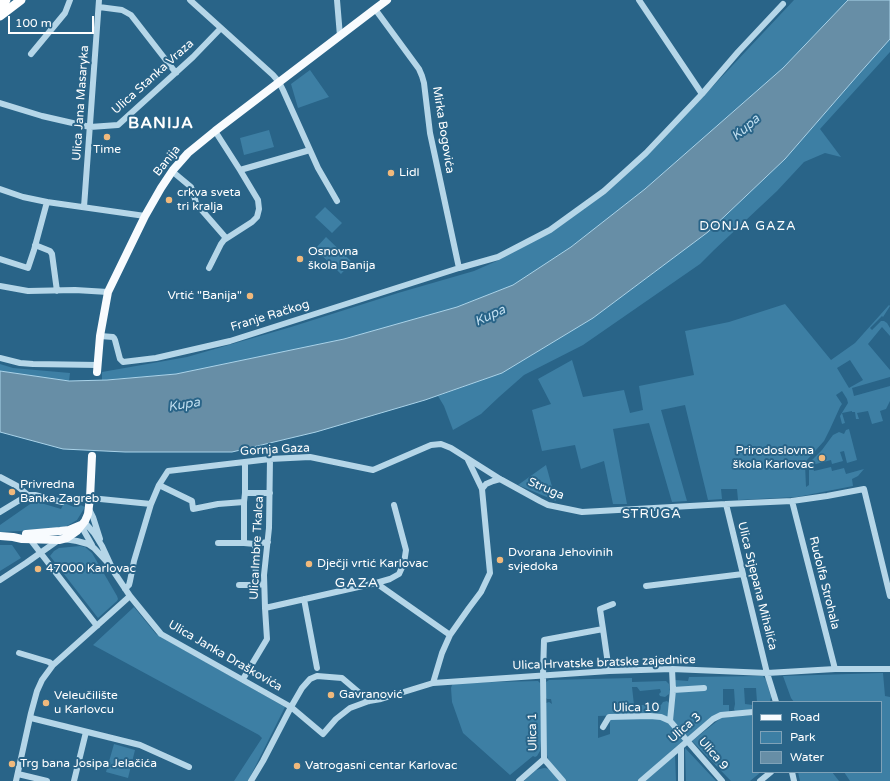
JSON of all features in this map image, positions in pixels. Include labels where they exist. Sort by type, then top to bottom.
[{"type":"highway","points":[[0,6],[6,0]]},
{"type":"highway","points":[[0,16],[21,0]]},
{"type":"main road","name":"Banija","points":[[98,369],[100,336],[108,292],[145,216],[172,172],[188,153],[215,131],[387,0]]},
{"type":"main road","points":[[28,537],[69,530],[80,525],[87,518],[90,498],[92,456]]},
{"type":"main road","points":[[0,536],[62,540],[78,531],[80,525]]},
{"type":"street","points":[[31,54],[65,13],[70,0]]},
{"type":"street","name":"Ulica Jana Masaryka","points":[[84,207],[99,0]]},
{"type":"street","points":[[190,0],[279,82],[318,168],[337,201]]},
{"type":"street","points":[[337,0],[340,36]]},
{"type":"street","points":[[639,0],[702,94]]},
{"type":"street","points":[[459,268],[498,256],[550,230],[604,191],[636,162],[702,94],[738,52],[766,24],[783,4]]},
{"type":"street","points":[[99,7],[122,10],[131,15],[176,73]]},
{"type":"street","name":"Mirka Bogovića","points":[[375,9],[419,69],[422,76],[430,133],[459,268]]},
{"type":"street","name":"Ulica Stanka Vraza","points":[[0,103],[42,116],[90,128],[118,124],[193,58],[220,28]]},
{"type":"street","points":[[209,268],[221,244],[226,238],[252,222],[257,216],[259,209],[258,200],[215,131]]},
{"type":"street","points":[[240,170],[310,150]]},
{"type":"street","points":[[172,172],[191,187],[199,207],[226,238]]},
{"type":"street","points":[[0,189],[23,197],[47,202],[145,216]]},
{"type":"street","points":[[0,259],[28,268],[36,245],[47,202]]},
{"type":"street","points":[[36,245],[50,251],[52,254],[57,291]]},
{"type":"street","name":"Franje Račkog","points":[[100,336],[114,338],[120,359],[123,362],[156,358],[230,340],[459,268]]},
{"type":"street","points":[[0,286],[28,291],[108,292]]},
{"type":"street","points":[[0,358],[33,364],[98,369]]},
{"type":"street","name":"Gornja Gaza","points":[[159,485],[168,471],[270,459],[310,457],[374,470],[430,445],[441,444],[451,448],[468,460]]},
{"type":"street","name":"Ulica Imbre Tkalca","points":[[243,679],[267,638],[264,576],[268,542],[270,459]]},
{"type":"street","points":[[433,683],[442,653],[450,635],[481,592],[490,573],[482,488],[468,460]]},
{"type":"street","name":"Struga","points":[[468,460],[548,505],[582,512],[792,501],[864,489],[890,596]]},
{"type":"street","points":[[244,543],[245,462]]},
{"type":"street","points":[[0,477],[17,486],[28,495]]},
{"type":"street","points":[[482,488],[486,484],[500,479]]},
{"type":"street","points":[[125,589],[129,585],[134,561],[159,485],[192,501],[193,509],[218,504],[244,502]]},
{"type":"street","points":[[20,499],[22,493],[21,489]]},
{"type":"street","points":[[244,493],[270,493]]},
{"type":"street","points":[[0,512],[28,495],[35,495],[62,502]]},
{"type":"street","points":[[90,498],[152,504]]},
{"type":"street","name":"Rudolfa Strohala","points":[[792,501],[835,670]]},
{"type":"street","points":[[265,608],[376,583],[390,579],[399,574],[404,563],[406,550],[394,504]]},
{"type":"street","name":"Ulica Stjepana Mihalića","points":[[726,504],[776,701]]},
{"type":"street","points":[[89,509],[98,530],[102,546]]},
{"type":"street","points":[[80,525],[87,525],[90,528],[102,546],[110,564],[94,548],[80,525]]},
{"type":"street","points":[[28,537],[97,626]]},
{"type":"street","points":[[0,580],[41,552],[62,540],[85,543],[94,548]]},
{"type":"street","points":[[218,544],[255,544],[268,542]]},
{"type":"street","points":[[255,544],[256,585]]},
{"type":"street","name":"Ulica Janka Draškovića","points":[[110,564],[130,596],[161,634],[291,707],[323,734],[350,708],[369,701]]},
{"type":"street","points":[[646,586],[743,574]]},
{"type":"street","points":[[376,583],[450,635]]},
{"type":"street","points":[[239,585],[264,584]]},
{"type":"street","points":[[16,781],[37,691],[42,680],[53,665],[130,596]]},
{"type":"street","points":[[304,599],[317,668]]},
{"type":"street","points":[[609,671],[600,609],[613,604]]},
{"type":"street","name":"Ulica 1","points":[[563,781],[544,759],[544,640],[603,629]]},
{"type":"street","points":[[19,653],[49,662],[53,665]]},
{"type":"street","name":"Ulica Hrvatske bratske zajednice","points":[[369,701],[381,699],[433,683],[543,675],[672,669],[768,673],[890,668]]},
{"type":"street","points":[[670,720],[673,690],[672,669]]},
{"type":"street","points":[[251,781],[302,688],[310,680],[317,676],[342,678],[369,701]]},
{"type":"street","points":[[673,690],[704,688]]},
{"type":"street","name":"Ulica 3","points":[[641,781],[713,719],[721,715],[752,712]]},
{"type":"street","name":"Ulica 10","points":[[603,727],[609,717],[661,717],[670,720],[687,741]]},
{"type":"street","points":[[31,718],[140,745],[189,767]]},
{"type":"street","points":[[74,781],[86,732]]},
{"type":"street","name":"Ulica 9","points":[[687,741],[722,781]]},
{"type":"street","points":[[681,747],[681,781]]},
{"type":"street","points":[[519,781],[544,759]]},
{"type":"street","points":[[760,781],[770,773]]},
{"type":"street","points":[[18,774],[47,781]]},
{"type":"green space","points":[[794,0],[848,0],[783,68],[645,189],[571,247],[513,285],[457,307],[344,339],[176,374],[102,380],[102,372],[187,357],[474,271],[499,260],[604,193],[700,100]]},
{"type":"green space","points":[[890,39],[890,52],[820,129],[841,157],[825,153],[804,162],[777,191],[700,264],[583,345],[524,375],[481,414],[453,430],[444,406],[438,396],[502,373],[593,318],[708,232],[785,159]]},
{"type":"green space","points":[[310,70],[329,97],[298,108],[291,84]]},
{"type":"green space","points":[[269,130],[274,147],[244,155],[240,138]]},
{"type":"green space","points":[[325,207],[342,223],[332,233],[315,217]]},
{"type":"green space","points":[[326,237],[352,262],[341,274],[315,249]]},
{"type":"green space","points":[[785,304],[831,360],[855,343],[889,305],[890,306],[883,317],[882,316],[870,328],[872,330],[881,321],[884,321],[890,328],[890,336],[882,327],[868,344],[890,370],[890,377],[852,388],[854,396],[890,386],[890,401],[886,409],[880,411],[883,421],[872,424],[868,411],[857,413],[859,419],[856,419],[855,412],[852,411],[842,413],[845,423],[842,424],[840,416],[848,403],[842,391],[836,395],[842,404],[824,441],[805,464],[806,487],[809,485],[809,469],[812,460],[822,450],[833,435],[839,432],[844,434],[846,430],[849,429],[857,460],[847,463],[844,451],[840,452],[843,461],[832,464],[831,460],[812,465],[814,471],[831,467],[832,471],[844,468],[846,474],[864,469],[858,476],[852,479],[853,486],[797,497],[738,500],[737,489],[721,489],[722,499],[708,500],[685,405],[661,410],[687,501],[672,502],[649,423],[613,429],[627,504],[613,504],[604,461],[581,469],[575,445],[542,451],[532,410],[551,404],[538,379],[572,360],[583,397],[624,390],[630,413],[643,410],[639,386],[694,375],[685,331],[729,322]],"holes":[[[850,360],[863,380],[849,388],[837,368]]]},
{"type":"green space","points":[[0,364],[13,368],[70,373],[69,381],[0,371]]},
{"type":"green space","points":[[546,465],[556,501],[518,485]]},
{"type":"green space","points":[[33,502],[61,509],[64,503],[74,507],[76,503],[85,507],[77,520],[67,526],[56,529],[0,532],[0,525]]},
{"type":"green space","points":[[0,545],[12,545],[21,558],[0,571]]},
{"type":"green space","points":[[85,547],[92,553],[118,599],[98,618],[50,556],[59,548]]},
{"type":"green space","points":[[134,607],[156,634],[285,707],[248,781],[234,781],[262,738],[259,735],[93,645]]},
{"type":"green space","points":[[883,673],[885,696],[890,697],[890,781],[850,781],[845,773],[882,773],[882,701],[793,701],[783,676]]},
{"type":"green space","points":[[763,676],[766,680],[771,697],[770,701],[757,701],[756,688],[744,688],[745,704],[752,705],[752,709],[735,712],[734,689],[723,689],[723,705],[729,705],[729,712],[689,737],[686,737],[673,721],[675,680],[688,681],[689,677]]},
{"type":"green space","points":[[632,678],[632,682],[666,681],[669,684],[670,691],[665,697],[660,696],[660,689],[640,691],[637,687],[632,687],[634,705],[661,705],[663,702],[667,701],[669,703],[668,717],[651,714],[598,716],[598,738],[610,734],[610,719],[648,717],[666,720],[684,740],[638,781],[564,781],[548,759],[546,751],[546,703],[549,702],[552,704],[551,699],[546,698],[546,682],[549,680]]},
{"type":"green space","points":[[538,681],[540,683],[540,751],[537,756],[533,756],[510,775],[463,733],[452,702],[451,688],[454,683]]},
{"type":"green space","points":[[752,715],[752,773],[760,773],[750,781],[731,781],[692,741],[721,718]]},
{"type":"green space","points":[[114,744],[135,750],[128,778],[106,772]]},
{"type":"green space","points":[[685,748],[716,781],[686,781]]},
{"type":"green space","points":[[675,754],[676,781],[643,781]]},
{"type":"green space","points":[[544,768],[551,769],[561,781],[524,781],[536,770]]},
{"type":"green space","points":[[798,773],[833,773],[839,781],[800,781]]},
{"type":"water","name":"Kupa","points":[[848,0],[890,0],[890,39],[785,159],[708,232],[593,318],[502,373],[425,400],[316,432],[232,452],[125,452],[63,449],[0,432],[0,371],[69,381],[107,380],[176,374],[344,339],[457,307],[513,285],[571,247],[645,189],[783,68]]},
{"type":"place","name":"Time","points":[[107,137]]},
{"type":"place","name":"Lidl","points":[[391,173]]},
{"type":"place","name":"crkva sveta tri kralja","points":[[169,200]]},
{"type":"place","name":"Osnovna škola Banija","points":[[300,259]]},
{"type":"place","name":"Vrtić \"Banija\"","points":[[250,296]]},
{"type":"place","name":"Prirodoslovna škola Karlovac","points":[[822,458]]},
{"type":"place","name":"Privredna Banka Zagreb","points":[[12,492]]},
{"type":"place","name":"Dvorana Jehovinih svjedoka","points":[[500,560]]},
{"type":"place","name":"Dječji vrtić Karlovac","points":[[309,564]]},
{"type":"place","name":"47000 Karlovac","points":[[38,569]]},
{"type":"place","name":"Gavranović","points":[[331,695]]},
{"type":"place","name":"Veleučilište u Karlovcu","points":[[46,703]]},
{"type":"place","name":"Trg bana Josipa Jelačića","points":[[12,764]]},
{"type":"place","name":"Vatrogasni centar Karlovac","points":[[297,766]]},
{"type":"district","name":"BANIJA","points":[[161,124]]},
{"type":"district","name":"DONJA GAZA","points":[[748,227]]},
{"type":"district","name":"STRUGA","points":[[652,515]]},
{"type":"district","name":"GAZA","points":[[357,583]]}]
